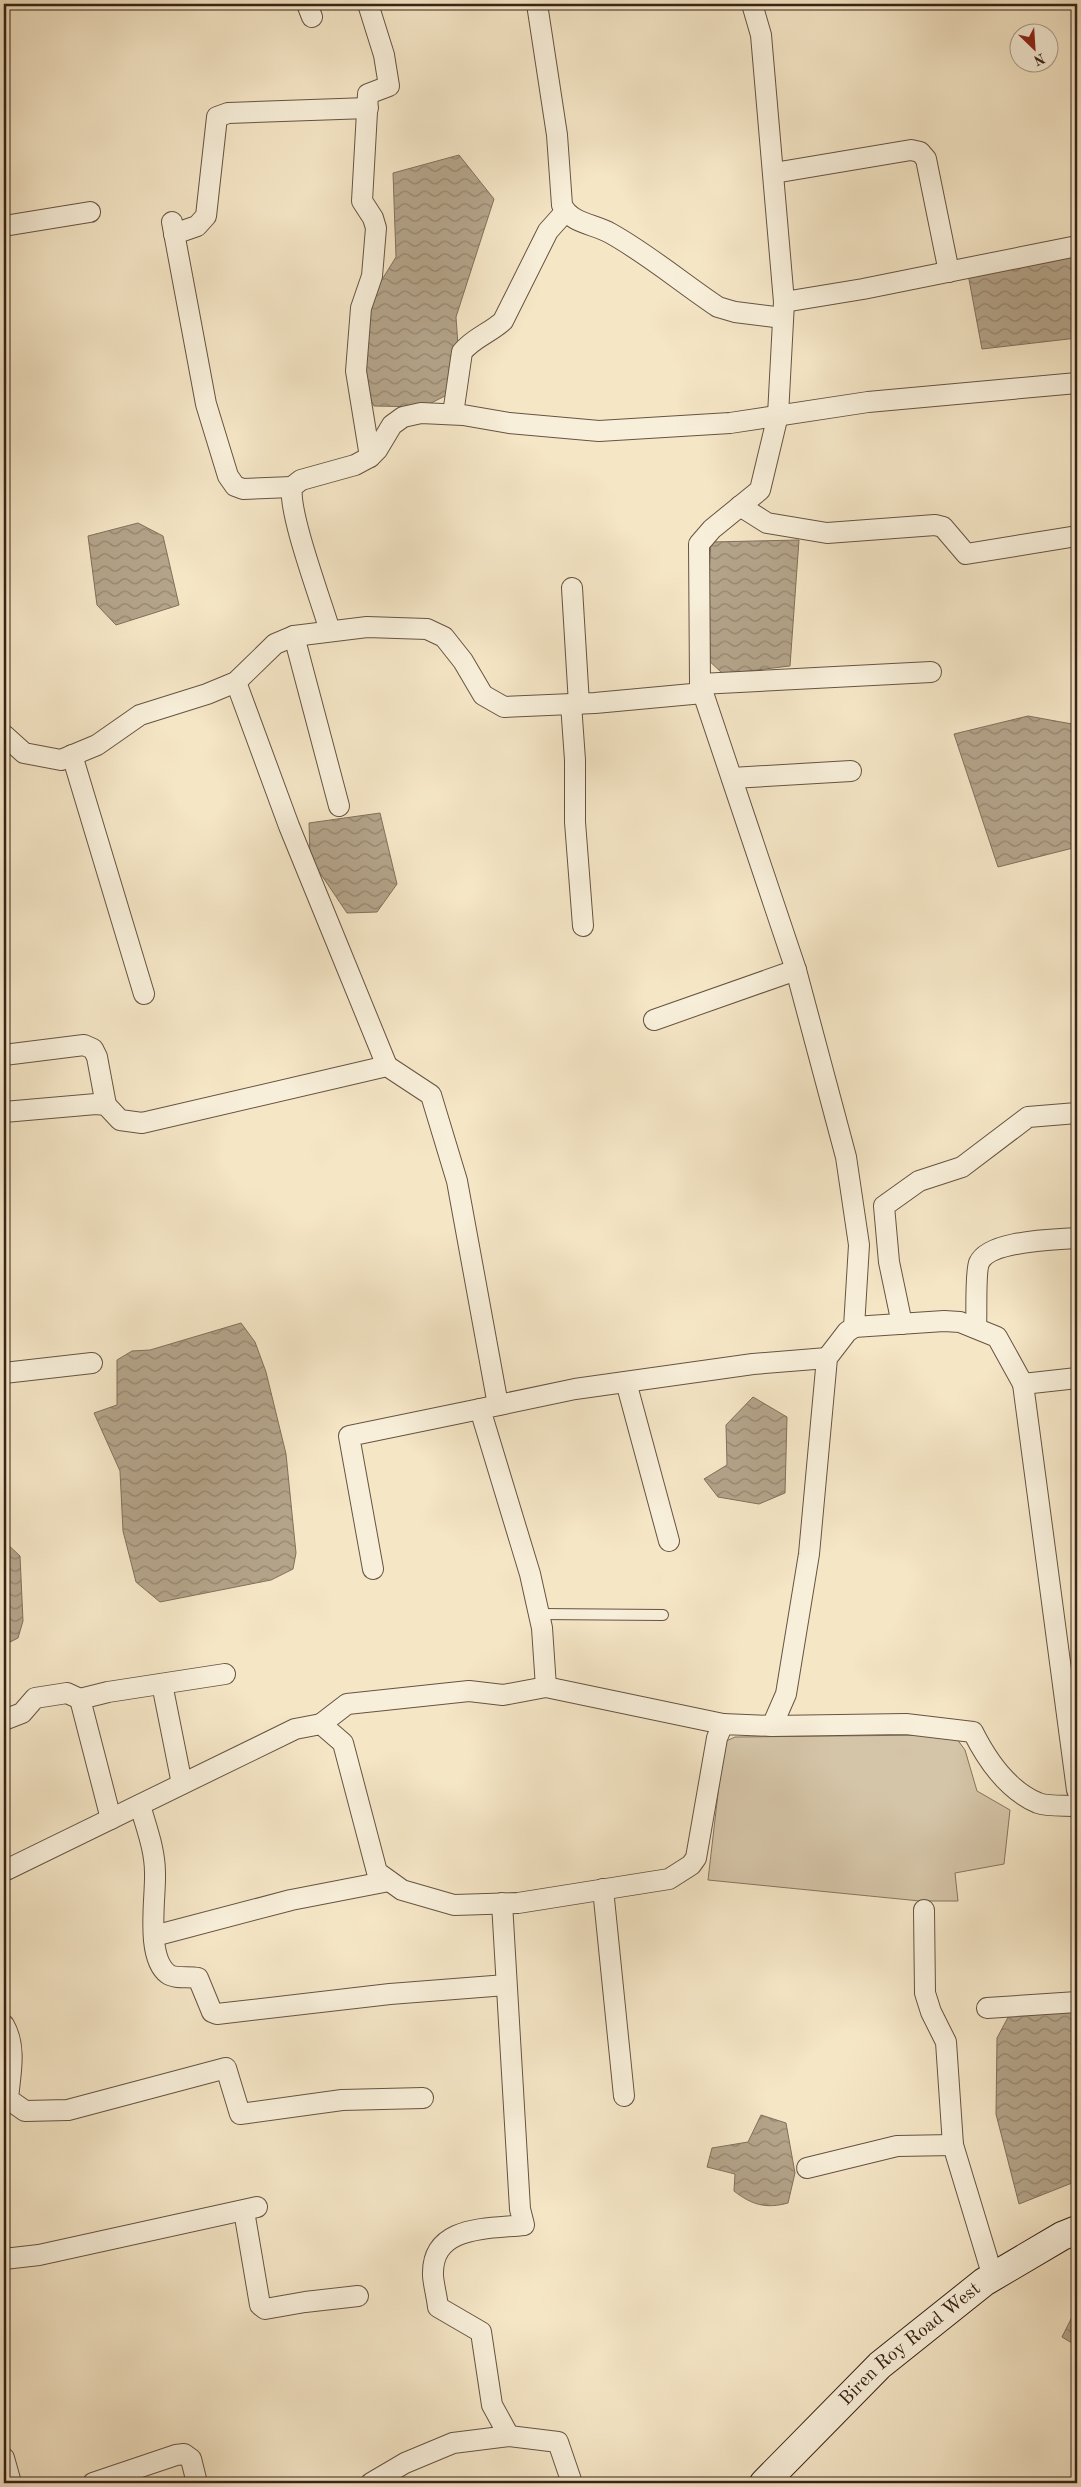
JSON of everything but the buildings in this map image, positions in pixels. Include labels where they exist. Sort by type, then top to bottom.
[{"type":"main road","name":"Biren Roy Road West","points":[[764,2483],[880,2365],[993,2277],[1062,2236],[1077,2230]]},
{"type":"street","points":[[368,4],[384,55],[389,86],[368,94],[362,201],[373,218],[376,228],[372,276],[361,308],[356,371],[370,457]]},
{"type":"street","points":[[537,4],[557,135],[562,205],[565,212],[571,217],[609,232],[718,307],[735,312],[783,310],[863,289],[1077,246]]},
{"type":"street","points":[[752,4],[761,35],[774,172],[783,310],[778,415],[760,490],[712,529],[699,544],[702,689],[796,970],[846,1157],[859,1245],[854,1327]]},
{"type":"street","points":[[368,108],[228,114],[217,117],[206,216],[197,226],[173,228],[206,404],[228,476],[236,486],[243,489],[292,487],[301,480],[355,465],[370,457],[377,450],[392,425],[403,417],[421,413],[453,414],[509,423],[599,430],[730,423],[868,402],[1077,384]]},
{"type":"street","points":[[774,172],[911,150],[920,152],[926,159],[949,272]]},
{"type":"street","points":[[4,226],[90,212]]},
{"type":"street","points":[[453,414],[462,352],[468,344],[491,332],[502,321],[548,231],[565,212]]},
{"type":"street","points":[[292,487],[291,496],[297,523],[330,631]]},
{"type":"street","points":[[740,506],[767,523],[828,533],[935,525],[943,527],[966,554],[1077,536],[1077,540]]},
{"type":"street","points":[[572,588],[575,704],[575,822],[583,926]]},
{"type":"street","points":[[4,735],[24,753],[61,760],[97,745],[140,715],[207,694],[236,682],[275,644],[294,636],[367,627],[427,629],[444,637],[463,661],[482,694],[504,707],[575,704],[702,689],[930,672]]},
{"type":"street","points":[[294,636],[339,806]]},
{"type":"street","points":[[236,682],[289,826],[388,1066],[431,1096],[457,1182],[489,1407],[539,1614],[546,1687]]},
{"type":"street","points":[[72,755],[144,994]]},
{"type":"street","points":[[732,778],[851,771]]},
{"type":"street","points":[[654,1020],[796,970]]},
{"type":"street","points":[[4,1055],[84,1045],[92,1049],[97,1057],[106,1105],[120,1120],[142,1123],[388,1066]]},
{"type":"street","points":[[4,1112],[96,1104],[106,1105]]},
{"type":"street","points":[[902,1324],[889,1262],[884,1206],[919,1181],[962,1167],[1028,1116],[1077,1113]]},
{"type":"street","points":[[976,1328],[979,1263],[986,1253],[999,1247],[1077,1238]]},
{"type":"street","points":[[772,1726],[786,1694],[809,1554],[825,1406],[827,1358],[847,1332],[854,1327],[944,1321],[960,1322],[997,1338],[1023,1384],[1077,1790]]},
{"type":"street","points":[[373,1569],[349,1436],[575,1388],[753,1364],[827,1358]]},
{"type":"street","points":[[4,1373],[92,1363]]},
{"type":"street","points":[[1023,1384],[1077,1378]]},
{"type":"street","points":[[626,1382],[669,1541]]},
{"type":"street","points":[[4,1720],[22,1713],[35,1698],[67,1693],[80,1699],[225,1674]]},
{"type":"street","points":[[162,1684],[182,1784]]},
{"type":"street","points":[[4,1871],[295,1729],[320,1724],[347,1704],[469,1691],[504,1695],[546,1687],[723,1724],[772,1726],[906,1724],[973,1732],[985,1755],[1012,1787],[1039,1804],[1077,1806]]},
{"type":"street","points":[[80,1699],[111,1819]]},
{"type":"street","points":[[320,1724],[342,1743],[377,1872],[402,1890],[454,1905],[518,1903],[669,1879],[691,1865],[696,1858],[717,1738],[723,1724]]},
{"type":"street","points":[[140,1805],[152,1848],[154,1864],[152,1920],[158,1957],[164,1970],[170,1976],[198,1978],[210,2009],[217,2014],[390,1994],[506,1985]]},
{"type":"street","points":[[154,1936],[291,1900],[389,1881]]},
{"type":"street","points":[[603,1889],[624,2096]]},
{"type":"street","points":[[502,1904],[520,2209],[524,2225],[459,2233],[453,2236],[437,2252],[433,2276],[438,2307],[482,2332],[492,2405],[509,2436]]},
{"type":"street","points":[[924,1910],[925,1992],[931,2012],[946,2042],[953,2145],[993,2277]]},
{"type":"street","points":[[987,2008],[1077,2002]]},
{"type":"street","points":[[6,2037],[12,2057],[6,2101],[25,2111],[68,2110],[226,2068],[240,2114],[342,2100],[423,2098]]},
{"type":"street","points":[[807,2168],[897,2146],[953,2145]]},
{"type":"street","points":[[4,2258],[40,2255],[250,2209],[260,2306],[265,2309],[358,2296]]},
{"type":"street","points":[[371,2483],[405,2462],[453,2443],[509,2436],[558,2442],[572,2483]]},
{"type":"street","points":[[94,2483],[176,2455],[184,2454],[190,2458],[197,2483]]},
{"type":"street","points":[[4,2458],[10,2483]]},
{"type":"lane","points":[[539,1614],[663,1615]]},
{"type":"shaded area","points":[[932,1735],[957,1739],[965,1750],[977,1791],[1010,1810],[1004,1864],[955,1873],[958,1901],[920,1901],[708,1880],[724,1742],[735,1737]]},
{"type":"water","points":[[459,155],[494,199],[456,317],[461,388],[423,407],[374,406],[360,379],[365,307],[396,257],[393,173]]},
{"type":"water","points":[[1077,254],[1077,338],[982,349],[968,274]]},
{"type":"water","points":[[138,523],[163,536],[179,605],[116,625],[97,605],[88,536]]},
{"type":"water","points":[[799,540],[790,666],[723,674],[704,656],[711,542]]},
{"type":"water","points":[[1028,716],[1072,724],[1077,735],[1077,847],[998,867],[954,734]]},
{"type":"water","points":[[380,813],[397,884],[377,912],[347,913],[310,858],[309,823]]},
{"type":"water","points":[[241,1323],[255,1342],[266,1372],[286,1454],[296,1553],[293,1569],[271,1580],[160,1602],[136,1582],[123,1531],[120,1471],[94,1413],[117,1405],[117,1360],[132,1351],[150,1350]]},
{"type":"water","points":[[753,1397],[787,1417],[785,1493],[759,1504],[718,1497],[704,1479],[727,1465],[726,1425]]},
{"type":"water","points":[[4,1541],[20,1556],[23,1621],[18,1638],[4,1645]]},
{"type":"water","points":[[1077,2001],[1077,2181],[1019,2204],[996,2114],[997,2038],[1013,2008]]},
{"type":"water","points":[[761,2115],[786,2123],[795,2173],[788,2203],[766,2206],[753,2203],[734,2191],[735,2174],[707,2167],[712,2148],[748,2142]]},
{"type":"water","points":[[1077,2307],[1077,2346],[1062,2337]]}]
